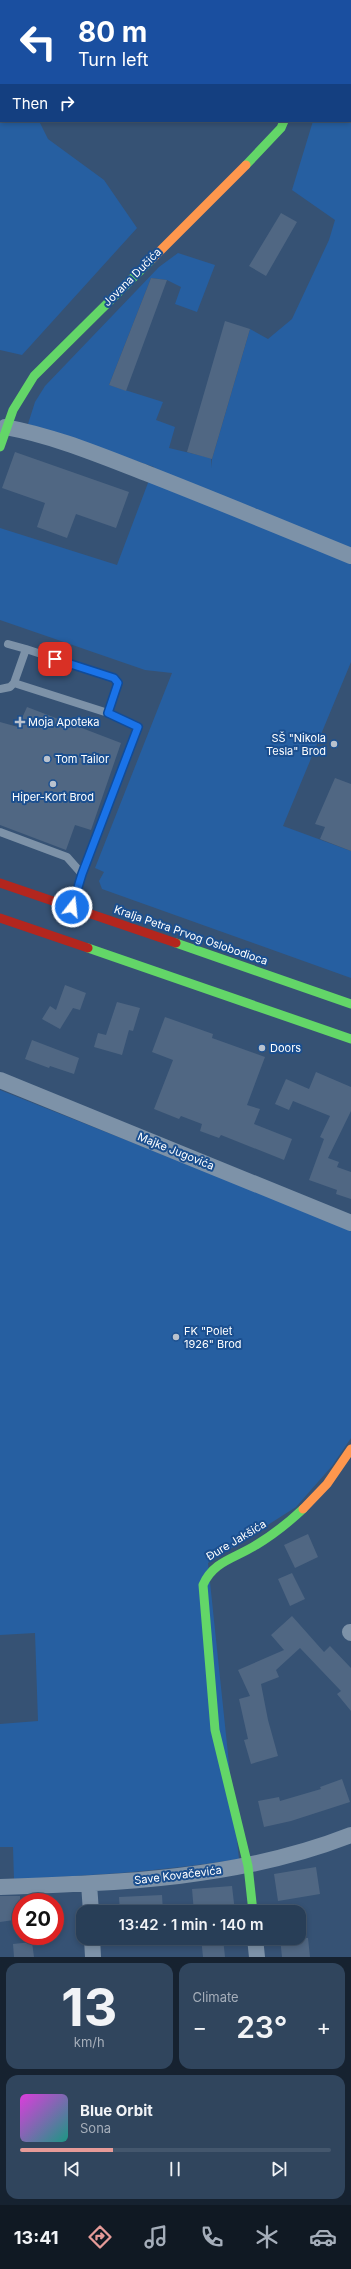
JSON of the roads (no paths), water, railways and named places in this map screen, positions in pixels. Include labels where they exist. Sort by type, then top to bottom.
[{"type":"street","name":"Jovana Dučića","points":[[0,447],[5,426],[14,405],[34,376],[258,153],[281,128],[284,122]]},
{"type":"street","points":[[5,426],[44,435],[79,448],[230,506],[351,556]]},
{"type":"street","name":"Kralja Petra Prvog Oslobodioca","points":[[0,883],[351,1004]]},
{"type":"street","points":[[0,918],[351,1039]]},
{"type":"street","name":"Majke Jugovića","points":[[0,1080],[351,1222]]},
{"type":"street","name":"Đure Jakšića","points":[[252,1905],[248,1866],[215,1730],[202,1591],[205,1576],[210,1569],[253,1547],[289,1522],[327,1485],[351,1449]]},
{"type":"street","name":"Save Kovačevića","points":[[0,1887],[89,1884],[178,1877],[248,1866],[279,1859],[351,1835]]},
{"type":"street","points":[[89,1884],[90,1905]]},
{"type":"street","points":[[92,1945],[93,1957]]},
{"type":"street","points":[[256,1945],[257,1957]]},
{"type":"lane","points":[[8,644],[114,678],[118,683],[108,713]]},
{"type":"lane","points":[[0,690],[10,687],[14,683],[26,649]]},
{"type":"lane","points":[[14,683],[108,713],[138,727],[82,874],[72,907]]},
{"type":"lane","points":[[0,832],[67,857],[82,874]]},
{"type":"place","name":"Moja Apoteka","points":[[20,722]]},
{"type":"place","name":"SŠ \"Nikola Tesla\" Brod","points":[[334,744]]},
{"type":"place","name":"Tom Tailor","points":[[47,759]]},
{"type":"place","name":"Hiper-Kort Brod","points":[[53,784]]},
{"type":"place","name":"Doors","points":[[262,1048]]},
{"type":"place","name":"FK \"Polet 1926\" Brod","points":[[176,1337]]}]
